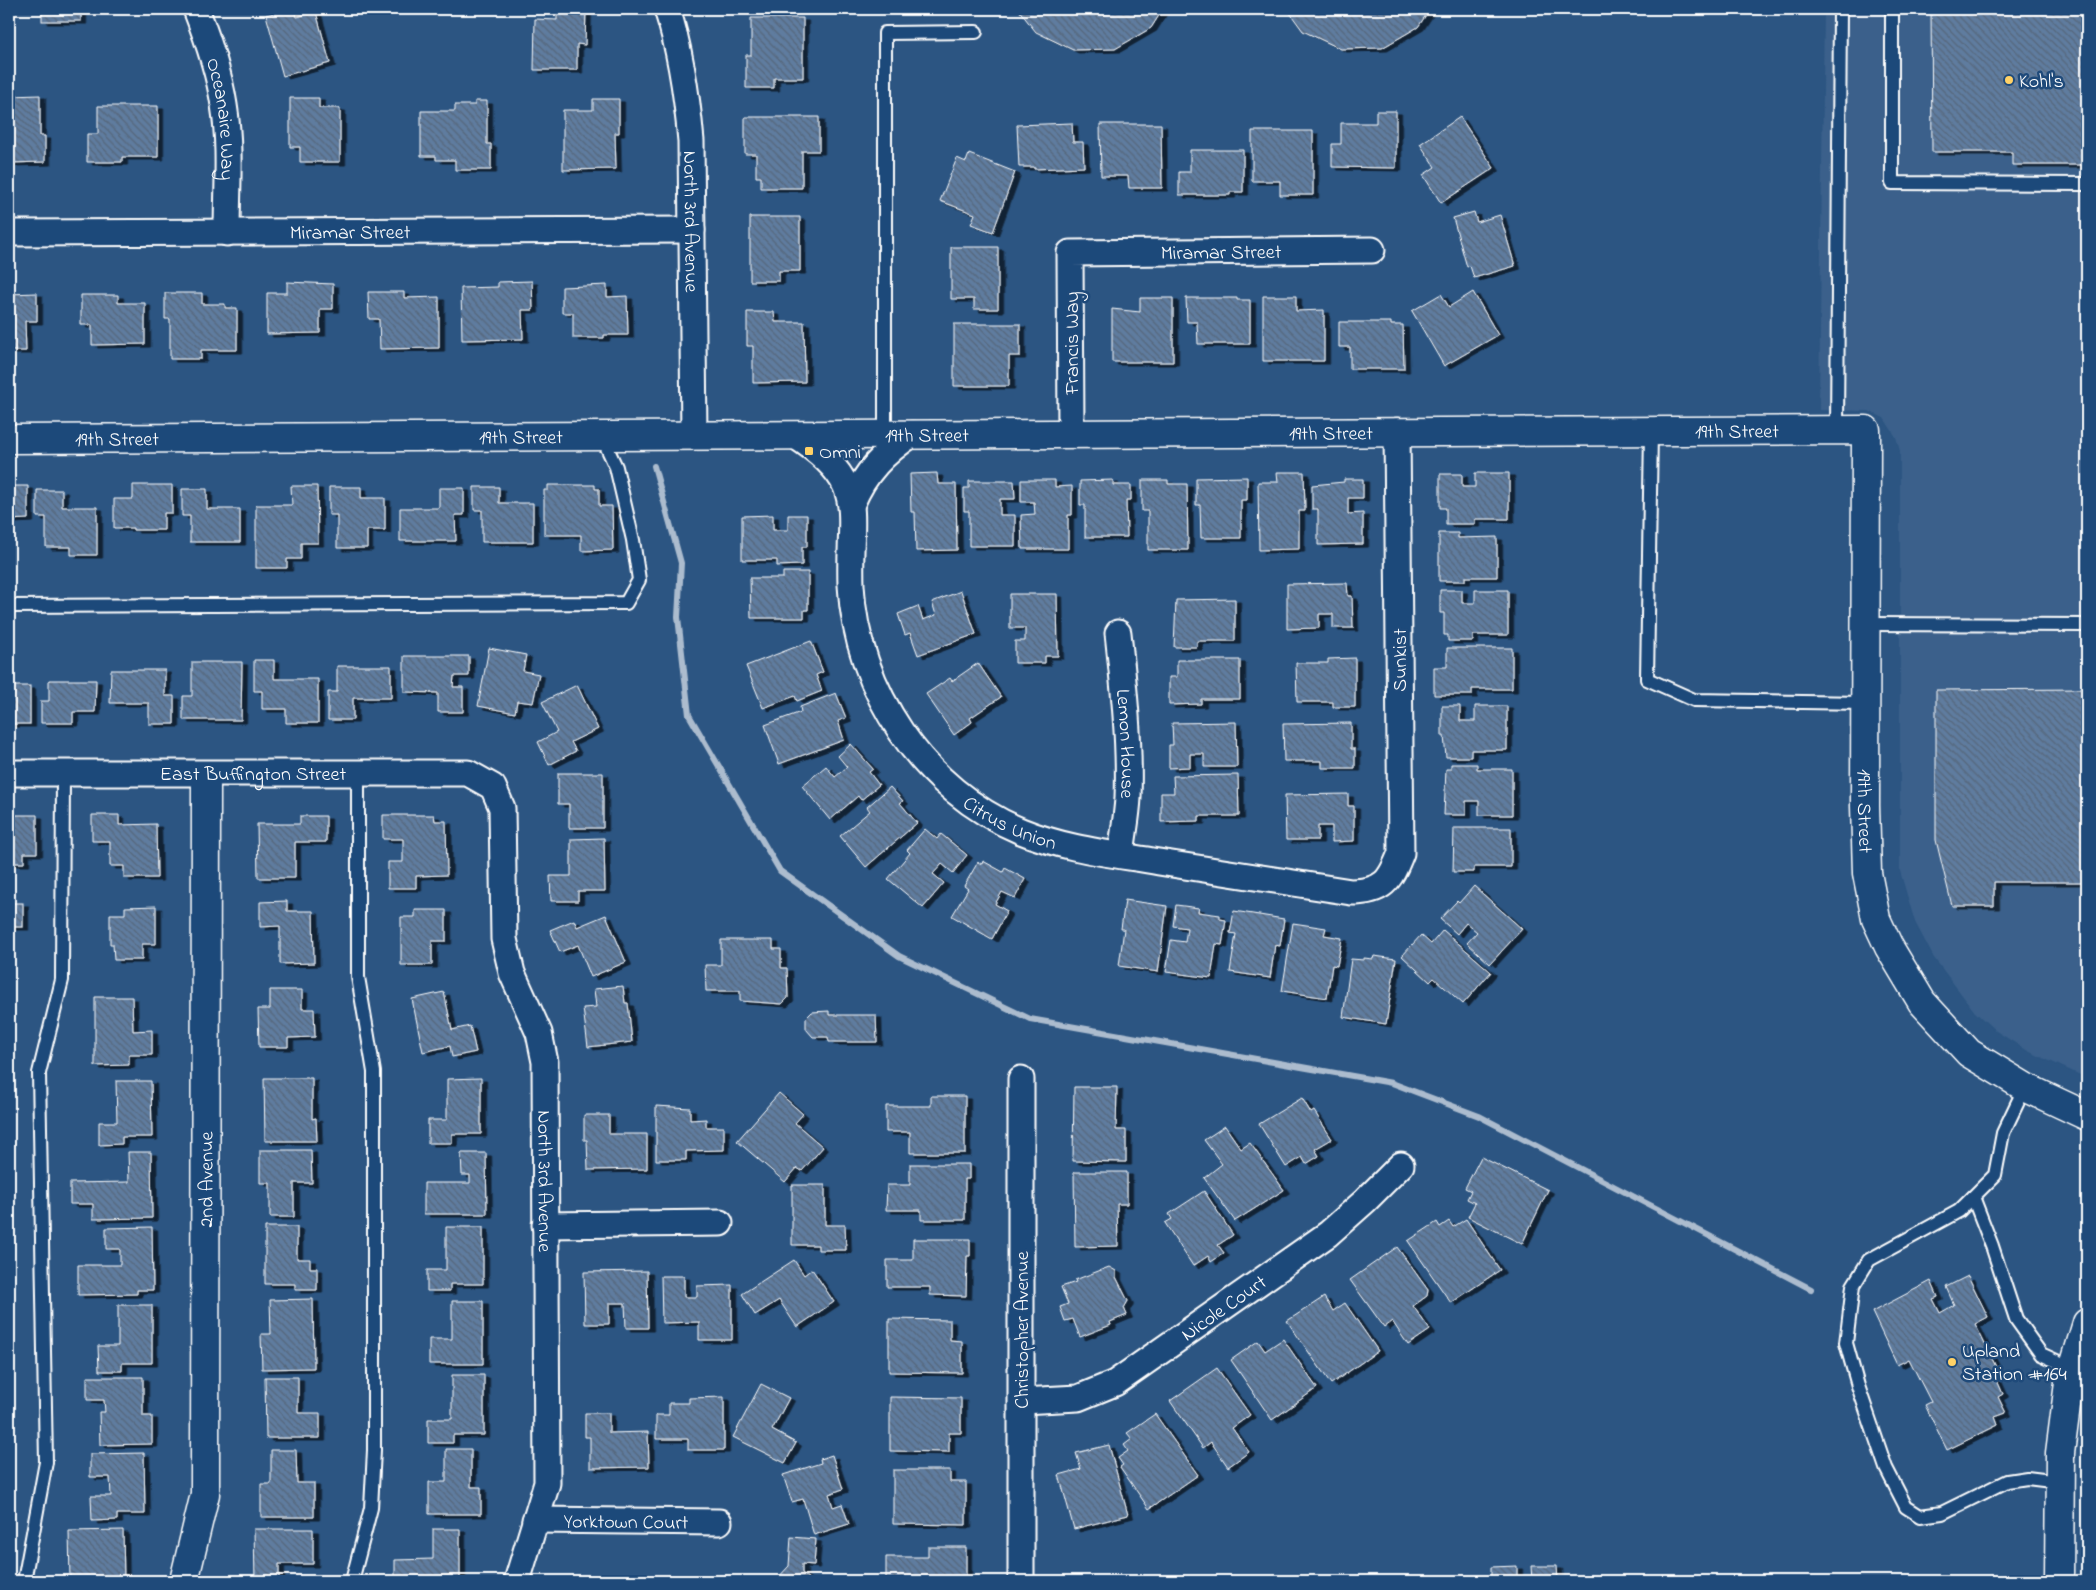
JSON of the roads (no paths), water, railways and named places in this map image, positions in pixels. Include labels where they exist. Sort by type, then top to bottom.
[{"type":"main road","name":"19th Street","points":[[9,439],[602,437],[1071,432],[1866,430],[1864,703],[1867,873],[1876,918],[1889,947],[1922,1002],[1969,1053],[2025,1087],[2087,1116]]},
{"type":"main road","name":"2nd Avenue","points":[[184,1581],[205,1494],[206,775]]},
{"type":"main road","points":[[2059,1581],[2060,1454],[2069,1383],[2087,1323]]},
{"type":"street","name":"Oceanaire Way","points":[[196,9],[210,46],[224,106],[227,233]]},
{"type":"street","name":"North 3rd Avenue","points":[[667,9],[676,38],[687,94],[692,141],[694,436]]},
{"type":"street","name":"Miramar Street","points":[[9,232],[227,233],[692,230]]},
{"type":"street","name":"Miramar Street","points":[[1070,253],[1372,250]]},
{"type":"street","name":"Francis Way","points":[[1070,253],[1071,432]]},
{"type":"street","name":"Sunkist","points":[[1383,885],[1393,871],[1400,853],[1397,431]]},
{"type":"street","name":"Citrus Union","points":[[852,503],[866,475],[874,464],[890,449],[912,434]]},
{"type":"street","name":"Citrus Union","points":[[794,435],[820,452],[833,465],[848,489],[852,503],[851,584],[854,616],[862,652],[876,688],[892,718],[917,753],[945,784],[974,805],[1022,832],[1077,848],[1351,892],[1370,892],[1383,885]]},
{"type":"street","name":"Lemon House","points":[[1118,633],[1126,703],[1128,757],[1128,800],[1121,856]]},
{"type":"street","name":"East Buffington Street","points":[[9,774],[468,773],[493,787]]},
{"type":"street","name":"North 3rd Avenue","points":[[493,787],[502,808],[504,939],[512,973],[539,1033],[545,1062],[547,1483],[517,1581]]},
{"type":"street","name":"Christopher Avenue","points":[[1020,1581],[1022,1401],[1021,1080]]},
{"type":"street","name":"Nicole Court","points":[[1022,1401],[1078,1398],[1115,1383],[1328,1234],[1401,1165]]},
{"type":"street","points":[[545,1225],[720,1223]]},
{"type":"street","name":"Yorktown Court","points":[[535,1520],[719,1522]]},
{"type":"lane","points":[[1837,430],[1840,9]]},
{"type":"lane","points":[[1892,9],[1892,183],[2087,184]]},
{"type":"lane","points":[[885,435],[885,33],[976,32]]},
{"type":"lane","points":[[1651,432],[1647,679],[1694,700],[1864,703]]},
{"type":"lane","points":[[9,606],[626,603],[639,580],[633,540],[616,467],[602,437]]},
{"type":"lane","points":[[1864,624],[2087,625]]},
{"type":"lane","points":[[24,1581],[46,1462],[39,1074],[62,980],[63,774]]},
{"type":"lane","points":[[352,1581],[371,1508],[374,1450],[374,1072],[358,977],[358,774]]},
{"type":"lane","points":[[2025,1087],[2003,1133],[1995,1175],[1959,1211],[1869,1260],[1853,1286],[1846,1342],[1858,1386],[1886,1468],[1906,1507],[1920,1516],[1942,1513],[2007,1481],[2027,1478],[2059,1482]]},
{"type":"lane","points":[[1973,1198],[1992,1246],[2016,1319],[2041,1354],[2074,1369]]},
{"type":"waterway","points":[[654,466],[681,563],[678,617],[689,715],[780,871],[899,956],[1030,1019],[1392,1083],[1479,1116],[1811,1289]]},
{"type":"place","name":"Kohl's","points":[[2009,80]]},
{"type":"place","name":"Omni","points":[[809,451]]},
{"type":"place","name":"Upland Station #164","points":[[1952,1362]]}]
